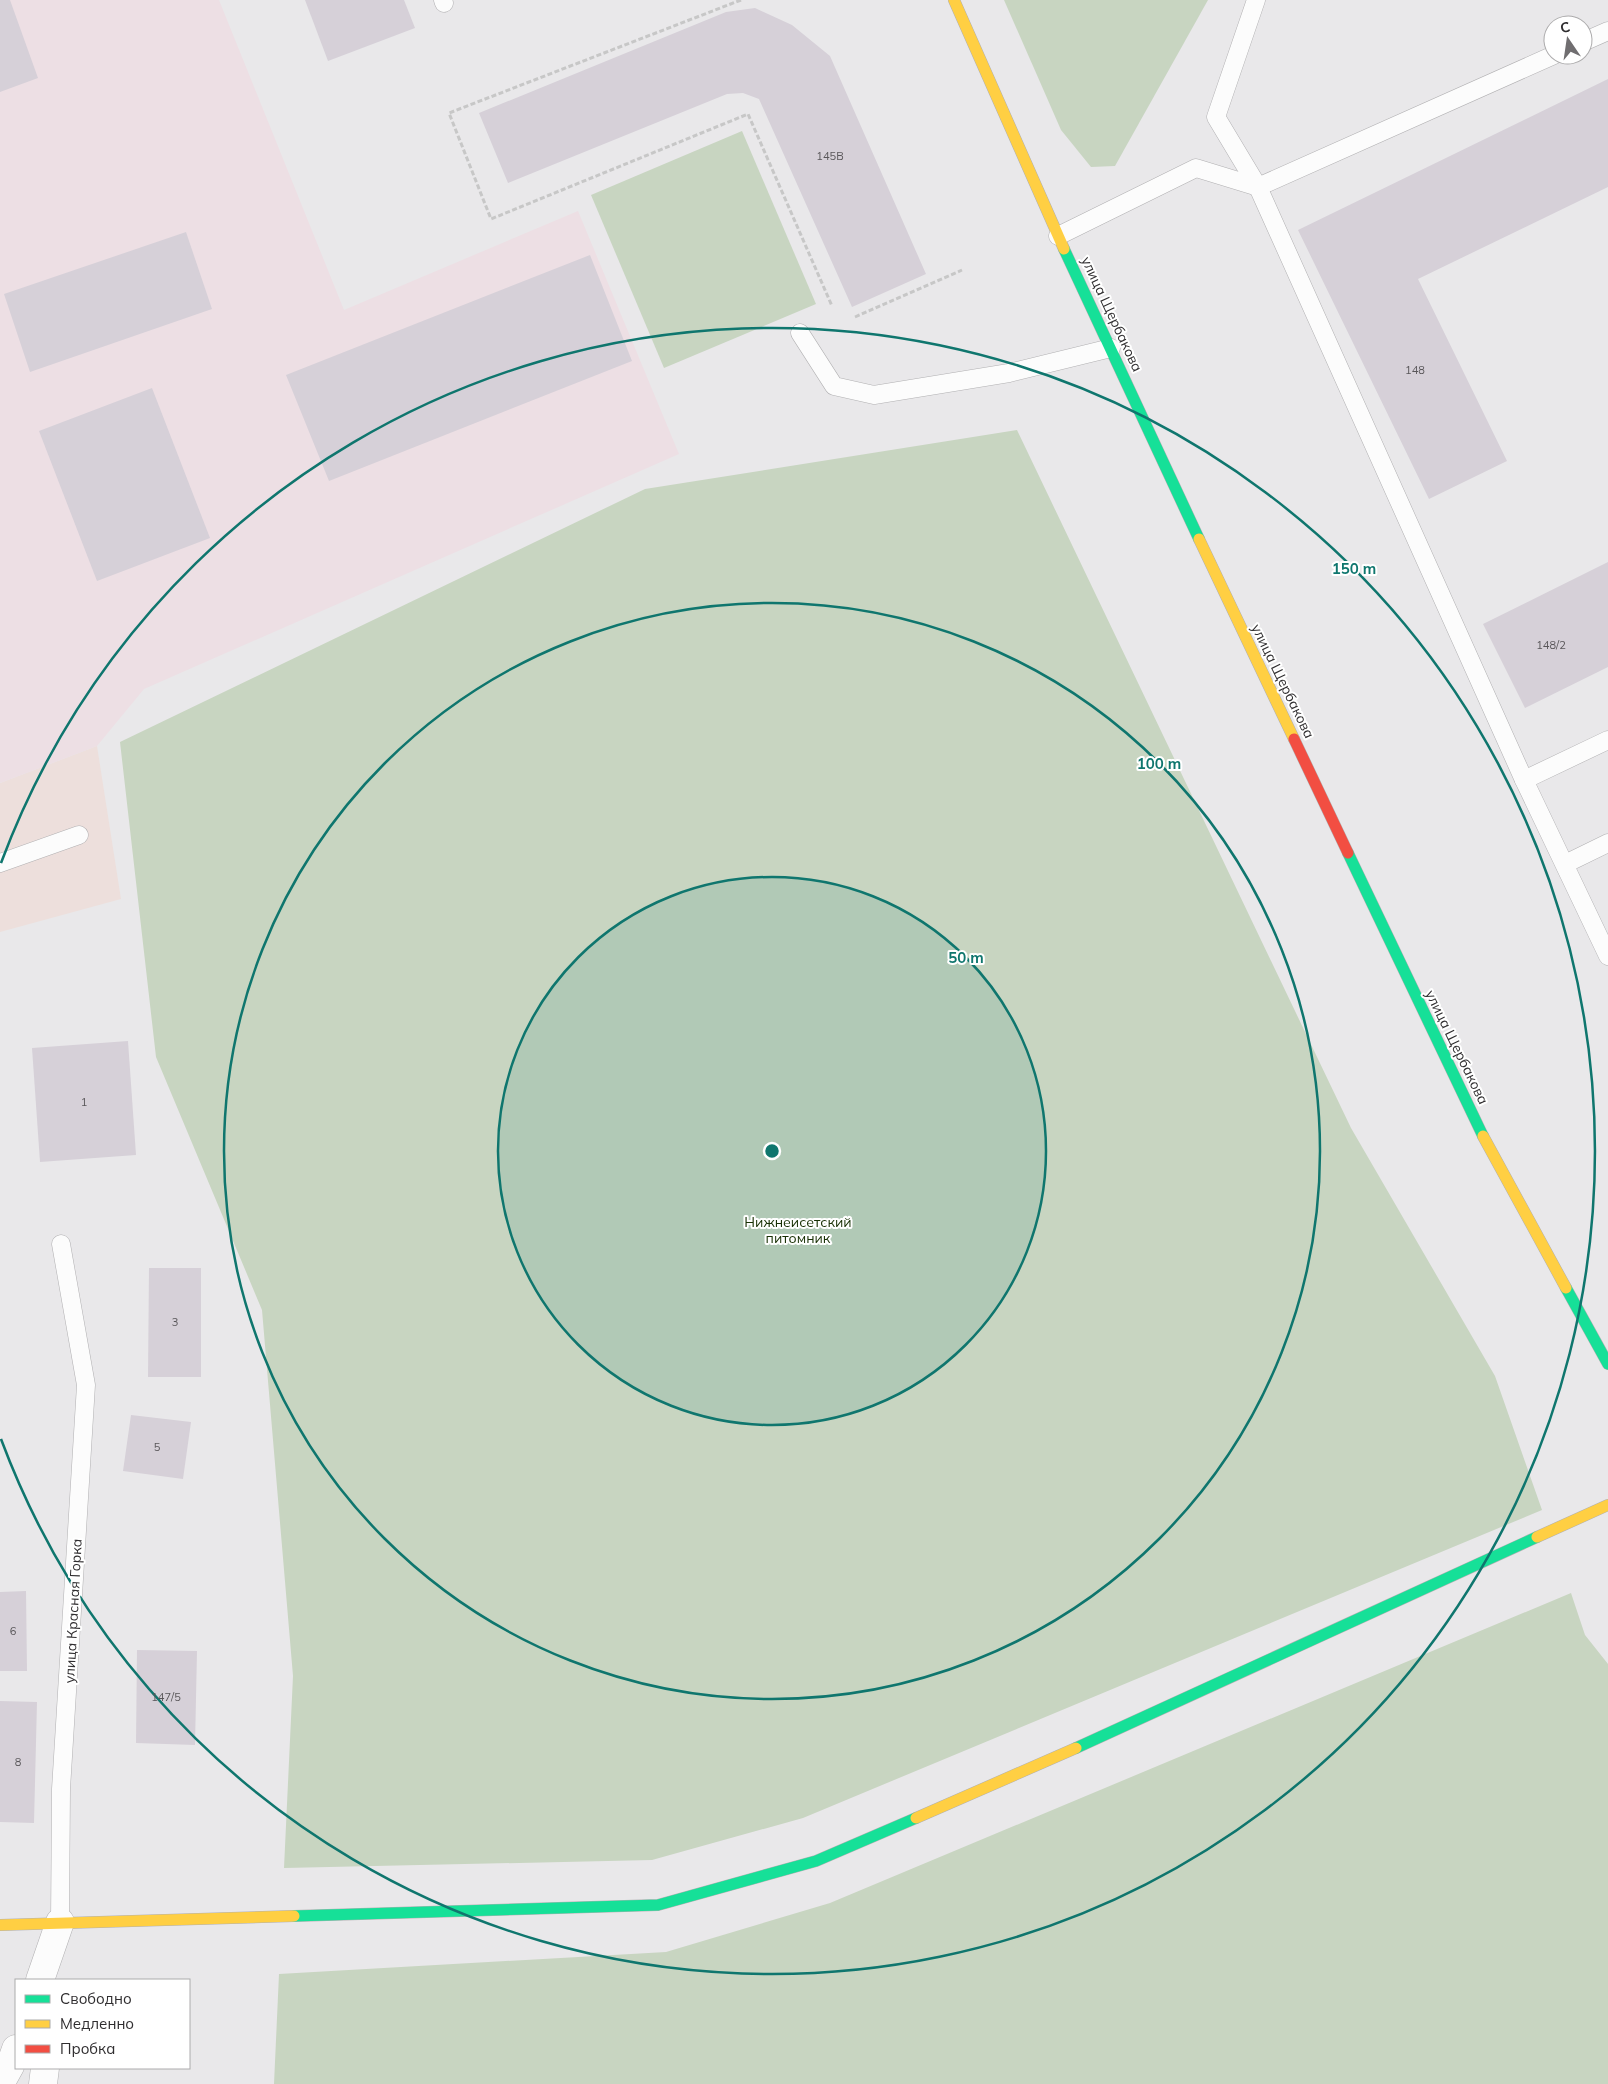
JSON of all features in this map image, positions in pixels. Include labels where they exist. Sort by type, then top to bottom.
[{"type":"street","name":"улица Щербакова","points":[[954,0],[1058,236],[1213,569],[1494,1159],[1608,1364]]},
{"type":"street","points":[[0,1924],[658,1905],[825,1857],[995,1785],[1608,1505]]},
{"type":"street","points":[[40,1979],[60,1922]]},
{"type":"street","name":"улица Красная Горка","points":[[54,1979],[60,1922]]},
{"type":"street","points":[[0,2084],[15,2052]]},
{"type":"street","points":[[43,2084],[45,2069]]},
{"type":"lane","points":[[1256,0],[1216,118],[1258,187],[1524,780],[1608,956]]},
{"type":"lane","points":[[1593,38],[1608,31]]},
{"type":"lane","points":[[1058,236],[1196,168],[1258,187],[1543,60]]},
{"type":"lane","points":[[800,333],[834,386],[874,395],[1009,372],[1111,348]]},
{"type":"lane","points":[[1524,780],[1608,740]]},
{"type":"lane","points":[[0,863],[80,836]]},
{"type":"lane","points":[[1565,864],[1608,843]]},
{"type":"lane","name":"улица Красная Горка","points":[[60,1922],[62,1789],[86,1386],[61,1244]]},
{"type":"path","points":[[741,0],[449,113],[491,219],[748,114],[832,306]]},
{"type":"path","points":[[855,317],[962,270]]},
{"type":"shaded area","points":[[0,0],[219,0],[344,310],[578,211],[679,454],[144,689],[97,746],[0,783]]},
{"type":"shaded area","points":[[97,746],[121,899],[0,932],[0,783]]},
{"type":"green space","points":[[1004,0],[1208,0],[1115,166],[1091,167],[1061,130]]},
{"type":"green space","points":[[742,131],[816,304],[664,368],[591,195]]},
{"type":"green space","name":"Нижнеисетский питомник","points":[[1017,430],[1351,1128],[1495,1376],[1542,1510],[803,1818],[652,1860],[284,1868],[293,1676],[262,1310],[156,1057],[120,742],[645,489]]},
{"type":"green space","points":[[1571,1593],[1585,1635],[1608,1664],[1608,2084],[274,2084],[279,1974],[666,1952],[830,1903]]},
{"type":"building","points":[[0,0],[10,0],[38,78],[0,92]]},
{"type":"building","points":[[305,0],[404,0],[415,28],[328,61]]},
{"type":"building","points":[[755,8],[792,25],[830,56],[926,274],[852,307],[759,99],[743,93],[727,94],[508,183],[479,113],[726,12]]},
{"type":"building","points":[[1608,79],[1608,187],[1418,279],[1507,461],[1429,499],[1298,230]]},
{"type":"building","points":[[186,232],[212,309],[30,372],[4,294]]},
{"type":"building","points":[[590,255],[632,361],[329,481],[286,375]]},
{"type":"building","points":[[152,388],[210,538],[97,581],[39,431]]},
{"type":"building","points":[[1608,562],[1608,667],[1525,708],[1483,624]]},
{"type":"building","points":[[128,1041],[136,1155],[40,1162],[32,1048]]},
{"type":"building","points":[[149,1268],[201,1268],[201,1377],[148,1377]]},
{"type":"building","points":[[131,1415],[191,1422],[183,1479],[123,1471]]},
{"type":"building","points":[[26,1591],[27,1671],[0,1671],[0,1592]]},
{"type":"building","points":[[137,1650],[197,1651],[195,1745],[136,1743]]},
{"type":"building","points":[[0,1701],[37,1702],[34,1823],[0,1822]]},
{"type":"traffic: fast","points":[[1064,249],[1199,539]]},
{"type":"traffic: fast","points":[[1348,853],[1483,1136]]},
{"type":"traffic: fast","points":[[1566,1288],[1608,1364]]},
{"type":"traffic: fast","points":[[1076,1748],[1537,1537]]},
{"type":"traffic: fast","points":[[294,1916],[658,1905],[816,1861],[916,1818]]},
{"type":"traffic: slow","points":[[954,0],[1064,249]]},
{"type":"traffic: slow","points":[[1199,539],[1294,739]]},
{"type":"traffic: slow","points":[[1483,1136],[1566,1288]]},
{"type":"traffic: slow","points":[[1537,1537],[1608,1505]]},
{"type":"traffic: slow","points":[[916,1818],[1076,1748]]},
{"type":"traffic: slow","points":[[0,1925],[294,1916]]},
{"type":"traffic: jam","points":[[1294,739],[1348,853]]}]
